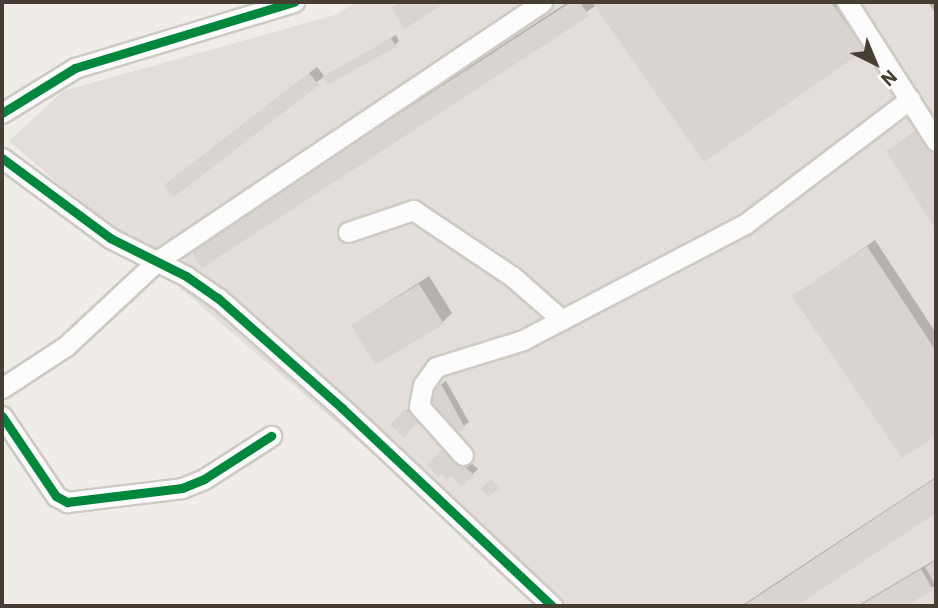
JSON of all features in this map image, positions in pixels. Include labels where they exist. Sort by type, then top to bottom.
[{"type":"street","points":[[2,113],[75,68],[294,2]]},
{"type":"street","points":[[2,388],[66,346],[157,261],[542,2]]},
{"type":"street","points":[[847,2],[936,141]]},
{"type":"street","points":[[463,456],[419,406],[419,395],[430,376],[449,360],[502,348],[562,320],[744,224],[836,159],[910,99]]},
{"type":"street","points":[[2,158],[110,238],[157,261],[218,298],[552,606]]},
{"type":"street","points":[[348,232],[413,210],[513,277],[562,320]]},
{"type":"street","points":[[2,416],[55,496],[67,502],[182,488],[212,474],[271,436]]},
{"type":"shaded area","points":[[357,2],[936,2],[936,606],[550,606],[9,141],[63,91],[335,15]]},
{"type":"building","points":[[400,2],[446,2],[405,29],[391,8]]},
{"type":"building","points":[[571,2],[580,2],[589,16],[202,268],[190,250]]},
{"type":"building","points":[[592,2],[831,2],[865,50],[704,162]]},
{"type":"building","points":[[391,38],[396,47],[327,85],[322,77]]},
{"type":"building","points":[[309,73],[319,85],[174,197],[164,185]]},
{"type":"building","points":[[920,129],[936,155],[936,230],[886,151]]},
{"type":"building","points":[[867,246],[936,351],[936,436],[902,458],[792,296]]},
{"type":"building","points":[[419,284],[444,324],[375,365],[351,325]]},
{"type":"building","points":[[441,384],[465,428],[451,438],[426,394]]},
{"type":"building","points":[[405,409],[419,421],[404,437],[390,425]]},
{"type":"building","points":[[444,448],[474,475],[461,487],[451,476],[447,480],[441,474],[438,477],[427,464]]},
{"type":"building","points":[[936,478],[936,513],[796,606],[743,606]]},
{"type":"building","points":[[491,479],[499,488],[489,497],[481,489]]},
{"type":"building","points":[[936,560],[936,586],[925,567]]},
{"type":"building","points":[[921,569],[933,590],[906,606],[859,606]]},
{"type":"cycle path","points":[[2,113],[75,68],[294,2]]},
{"type":"cycle path","points":[[2,158],[110,238],[186,276],[218,298],[342,408],[552,606]]},
{"type":"cycle path","points":[[2,416],[56,496],[67,502],[182,488],[204,479],[271,436]]}]
